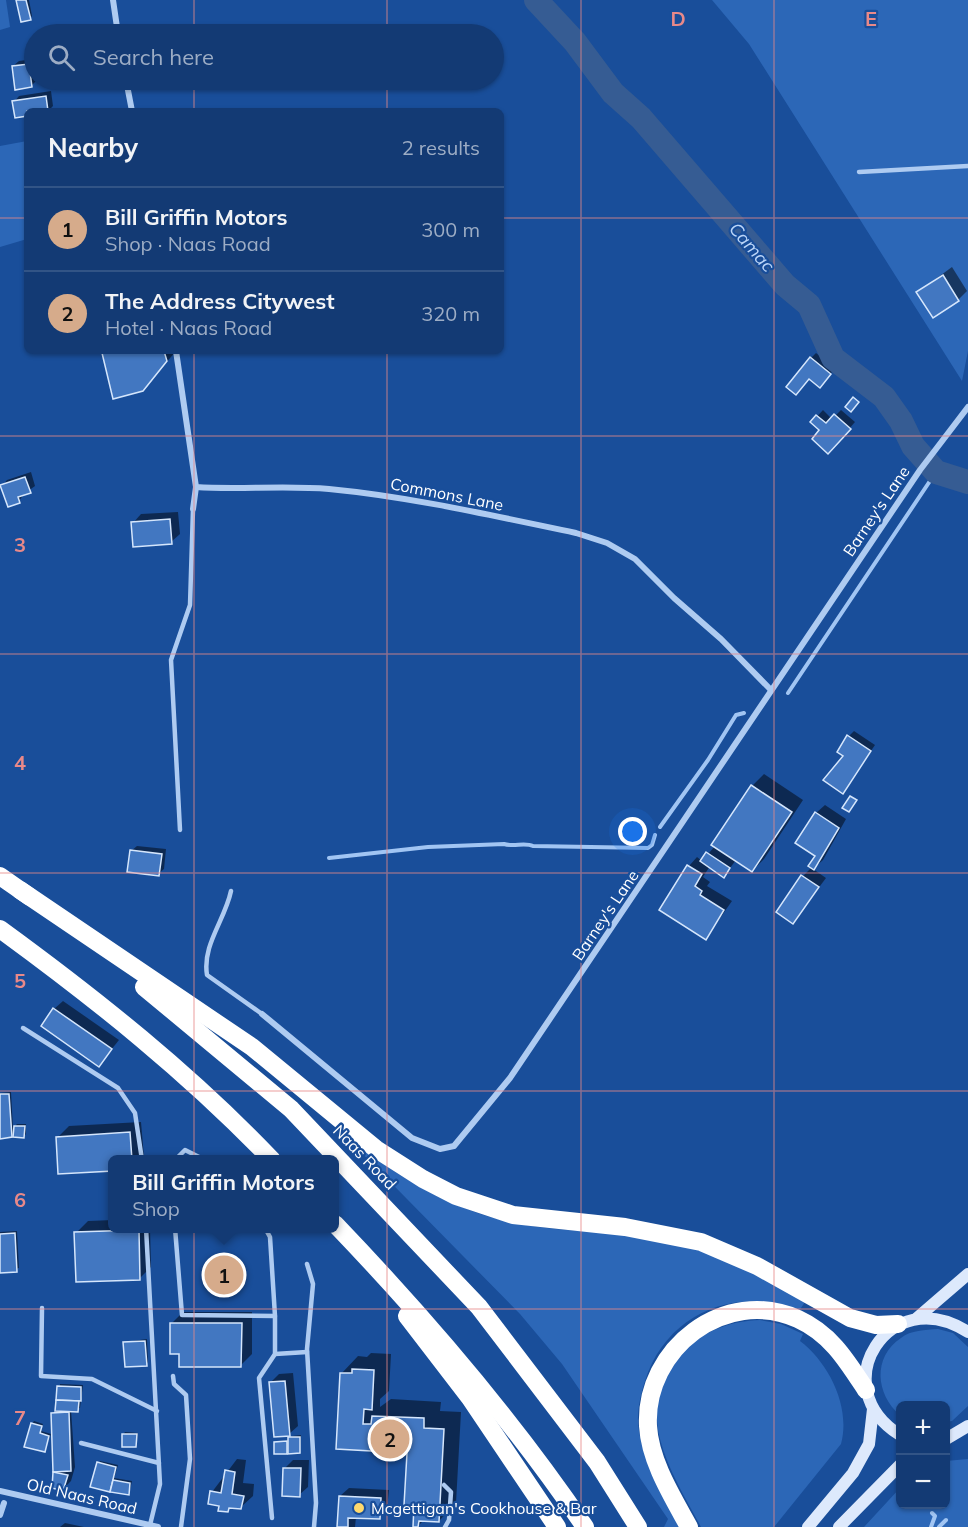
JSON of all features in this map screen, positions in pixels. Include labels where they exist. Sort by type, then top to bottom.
[{"type":"highway","name":"Naas Road","points":[[0,876],[161,1000],[291,1108],[335,1155]]},
{"type":"highway","points":[[20,890],[252,1047],[376,1149],[447,1192],[513,1215],[625,1227],[701,1242],[757,1266],[850,1318],[876,1325],[898,1324]]},
{"type":"highway","points":[[0,929],[64,976],[154,1049],[267,1155]]},
{"type":"highway","name":"Naas Road","points":[[339,1159],[479,1307],[597,1462],[638,1527]]},
{"type":"highway","points":[[339,1228],[470,1398],[557,1527]]},
{"type":"highway","points":[[339,1228],[441,1338],[556,1484],[585,1527]]},
{"type":"highway","points":[[689,1527],[655,1457],[648,1426],[651,1393],[655,1383],[664,1365],[691,1331],[730,1314],[754,1311],[796,1318],[832,1342],[866,1390]]},
{"type":"main road","points":[[917,1318],[968,1274]]},
{"type":"main road","points":[[896,1432],[886,1426],[873,1409],[866,1390],[865,1375],[872,1352],[885,1334],[898,1324],[917,1318],[935,1317],[953,1323],[968,1332]]},
{"type":"main road","points":[[808,1527],[853,1473],[869,1444],[873,1409]]},
{"type":"main road","points":[[950,1437],[968,1426]]},
{"type":"main road","points":[[950,1437],[968,1437]]},
{"type":"main road","points":[[839,1527],[896,1469]]},
{"type":"street","points":[[113,0],[117,24]]},
{"type":"street","points":[[128,90],[131,108]]},
{"type":"street","points":[[176,354],[196,487],[193,509]]},
{"type":"street","name":"Barney's Lane","points":[[262,1014],[412,1138],[440,1149],[454,1146],[523,1058],[920,470],[968,407]]},
{"type":"street","name":"Commons Lane","points":[[196,487],[231,489],[296,487],[386,496],[576,533],[607,543],[635,559],[674,598],[721,639],[771,690]]},
{"type":"street","name":"Old Naas Road","points":[[0,1491],[158,1527]]},
{"type":"street","points":[[0,1515],[4,1503]]},
{"type":"lane","points":[[859,172],[968,166]]},
{"type":"lane","points":[[180,830],[171,660],[190,605],[193,509]]},
{"type":"lane","points":[[231,891],[208,950],[205,961],[207,975],[262,1014]]},
{"type":"lane","points":[[23,1028],[118,1088],[135,1113],[141,1155]]},
{"type":"lane","points":[[180,1155],[185,1150],[195,1155]]},
{"type":"lane","points":[[147,1233],[160,1484],[150,1525]]},
{"type":"lane","points":[[175,1233],[182,1315],[275,1316]]},
{"type":"lane","points":[[268,1233],[270,1237],[275,1316],[275,1354],[259,1378],[272,1518]]},
{"type":"lane","points":[[307,1264],[313,1284],[307,1352],[316,1503],[314,1527]]},
{"type":"lane","points":[[42,1308],[41,1376],[92,1379],[157,1411]]},
{"type":"lane","points":[[275,1354],[307,1352]]},
{"type":"lane","points":[[173,1376],[174,1384],[186,1395],[190,1459],[181,1527]]},
{"type":"lane","points":[[81,1443],[159,1463]]},
{"type":"lane","points":[[444,1485],[452,1492],[449,1520],[445,1527]]},
{"type":"shaded area","points":[[0,0],[6,0],[10,27],[0,30]]},
{"type":"shaded area","points":[[712,0],[968,0],[968,351],[962,381],[749,44]]},
{"type":"shaded area","points":[[24,142],[24,240],[0,247],[0,146]]},
{"type":"shaded area","points":[[350,1141],[419,1186],[466,1209],[518,1224],[635,1236],[686,1246],[733,1263],[805,1302],[799,1311],[775,1304],[751,1302],[728,1304],[706,1311],[686,1323],[669,1338],[655,1358],[640,1399],[639,1431],[651,1468],[682,1527],[664,1527],[668,1519],[562,1364],[520,1314]]},
{"type":"shaded area","points":[[760,1320],[781,1324],[803,1334],[800,1341],[820,1361],[840,1401],[843,1415],[841,1444],[774,1527],[701,1527],[663,1451],[657,1414],[659,1392],[667,1372],[679,1355],[695,1341],[715,1330],[736,1323]]},
{"type":"shaded area","points":[[938,1329],[953,1333],[968,1347],[968,1406],[952,1421],[950,1421],[950,1401],[896,1401],[896,1411],[882,1387],[882,1365],[885,1355],[905,1335]]},
{"type":"shaded area","points":[[968,1459],[968,1527],[864,1527],[896,1492],[896,1509],[950,1509],[950,1461]]},
{"type":"building","points":[[16,0],[26,0],[31,20],[21,22]]},
{"type":"building","points":[[24,65],[24,88],[15,90],[12,66]]},
{"type":"building","points":[[46,96],[48,108],[24,108],[24,116],[15,118],[12,101]]},
{"type":"building","points":[[943,275],[959,301],[933,318],[916,292]]},
{"type":"building","points":[[102,354],[165,354],[167,361],[143,391],[113,399]]},
{"type":"building","points":[[810,357],[831,374],[820,388],[809,379],[796,395],[786,387]]},
{"type":"building","points":[[853,397],[859,402],[851,412],[845,407]]},
{"type":"building","points":[[834,414],[851,429],[828,454],[812,439],[819,430],[810,422],[816,415],[826,423]]},
{"type":"building","points":[[25,477],[31,493],[18,497],[20,503],[8,507],[0,485]]},
{"type":"building","points":[[170,519],[172,544],[133,547],[131,522]]},
{"type":"building","points":[[847,735],[871,751],[843,794],[823,780],[843,756],[837,752]]},
{"type":"building","points":[[751,785],[792,812],[752,872],[711,845]]},
{"type":"building","points":[[850,796],[857,800],[849,812],[842,808]]},
{"type":"building","points":[[815,812],[839,828],[814,870],[808,866],[815,856],[795,843]]},
{"type":"building","points":[[130,850],[162,854],[159,876],[127,872]]},
{"type":"building","points":[[706,852],[730,868],[724,878],[700,861]]},
{"type":"building","points":[[687,865],[702,874],[695,886],[702,891],[700,895],[724,910],[706,940],[659,910]]},
{"type":"building","points":[[801,875],[819,887],[793,924],[776,912]]},
{"type":"building","points":[[53,1008],[112,1049],[99,1067],[41,1026]]},
{"type":"building","points":[[0,1094],[9,1094],[12,1137],[0,1139]]},
{"type":"building","points":[[14,1126],[25,1126],[24,1138],[13,1137]]},
{"type":"building","points":[[130,1132],[132,1155],[108,1155],[108,1171],[58,1174],[56,1137]]},
{"type":"building","points":[[74,1232],[139,1233],[140,1280],[76,1282]]},
{"type":"building","points":[[15,1233],[17,1272],[0,1273],[0,1234]]},
{"type":"building","points":[[170,1323],[242,1323],[241,1367],[179,1367],[179,1354],[170,1354]]},
{"type":"building","points":[[145,1341],[147,1366],[125,1367],[123,1342]]},
{"type":"building","points":[[352,1369],[374,1370],[372,1410],[364,1409],[363,1424],[371,1424],[372,1416],[424,1418],[424,1428],[444,1429],[439,1522],[419,1521],[418,1527],[413,1527],[414,1505],[404,1505],[407,1453],[336,1449],[340,1373],[352,1373]]},
{"type":"building","points":[[285,1381],[290,1436],[274,1437],[269,1382]]},
{"type":"building","points":[[57,1386],[81,1387],[81,1401],[56,1400]]},
{"type":"building","points":[[56,1400],[79,1401],[78,1412],[55,1411]]},
{"type":"building","points":[[69,1412],[71,1471],[53,1472],[51,1413]]},
{"type":"building","points":[[31,1423],[42,1426],[40,1433],[49,1436],[45,1452],[24,1447]]},
{"type":"building","points":[[122,1434],[137,1434],[136,1447],[122,1447]]},
{"type":"building","points":[[288,1437],[300,1437],[300,1453],[288,1454]]},
{"type":"building","points":[[287,1441],[287,1454],[274,1454],[274,1442]]},
{"type":"building","points":[[97,1462],[116,1467],[110,1492],[90,1487]]},
{"type":"building","points":[[283,1468],[301,1468],[300,1497],[282,1496]]},
{"type":"building","points":[[225,1470],[235,1472],[232,1494],[244,1496],[241,1509],[229,1508],[228,1512],[218,1511],[219,1506],[208,1504],[210,1491],[221,1493]]},
{"type":"building","points":[[53,1472],[68,1475],[63,1491],[52,1488]]},
{"type":"building","points":[[113,1480],[130,1483],[129,1495],[110,1492]]},
{"type":"building","name":"Mcgettigan's Cookhouse & Bar","points":[[339,1496],[381,1498],[380,1519],[348,1518],[348,1527],[337,1527]]},
{"type":"waterway","name":"Camac","points":[[536,0],[575,42],[613,93],[641,118],[785,285],[809,305],[833,358],[884,397],[901,421],[913,446],[936,472],[968,482]]},
{"type":"waterway","points":[[788,693],[936,472]]},
{"type":"waterway","points":[[660,827],[708,760],[736,715],[744,713]]},
{"type":"waterway","points":[[329,858],[428,847],[504,844],[648,848],[652,845],[655,835]]},
{"type":"waterway","points":[[931,1527],[935,1516],[932,1513]]},
{"type":"waterway","points":[[939,1527],[946,1520]]},
{"type":"place","name":"Bill Griffin Motors","points":[[224,1275]]},
{"type":"place","name":"The Address Citywest","points":[[390,1439]]},
{"type":"place","name":"Mcgettigan's Cookhouse & Bar","points":[[359,1508]]}]
